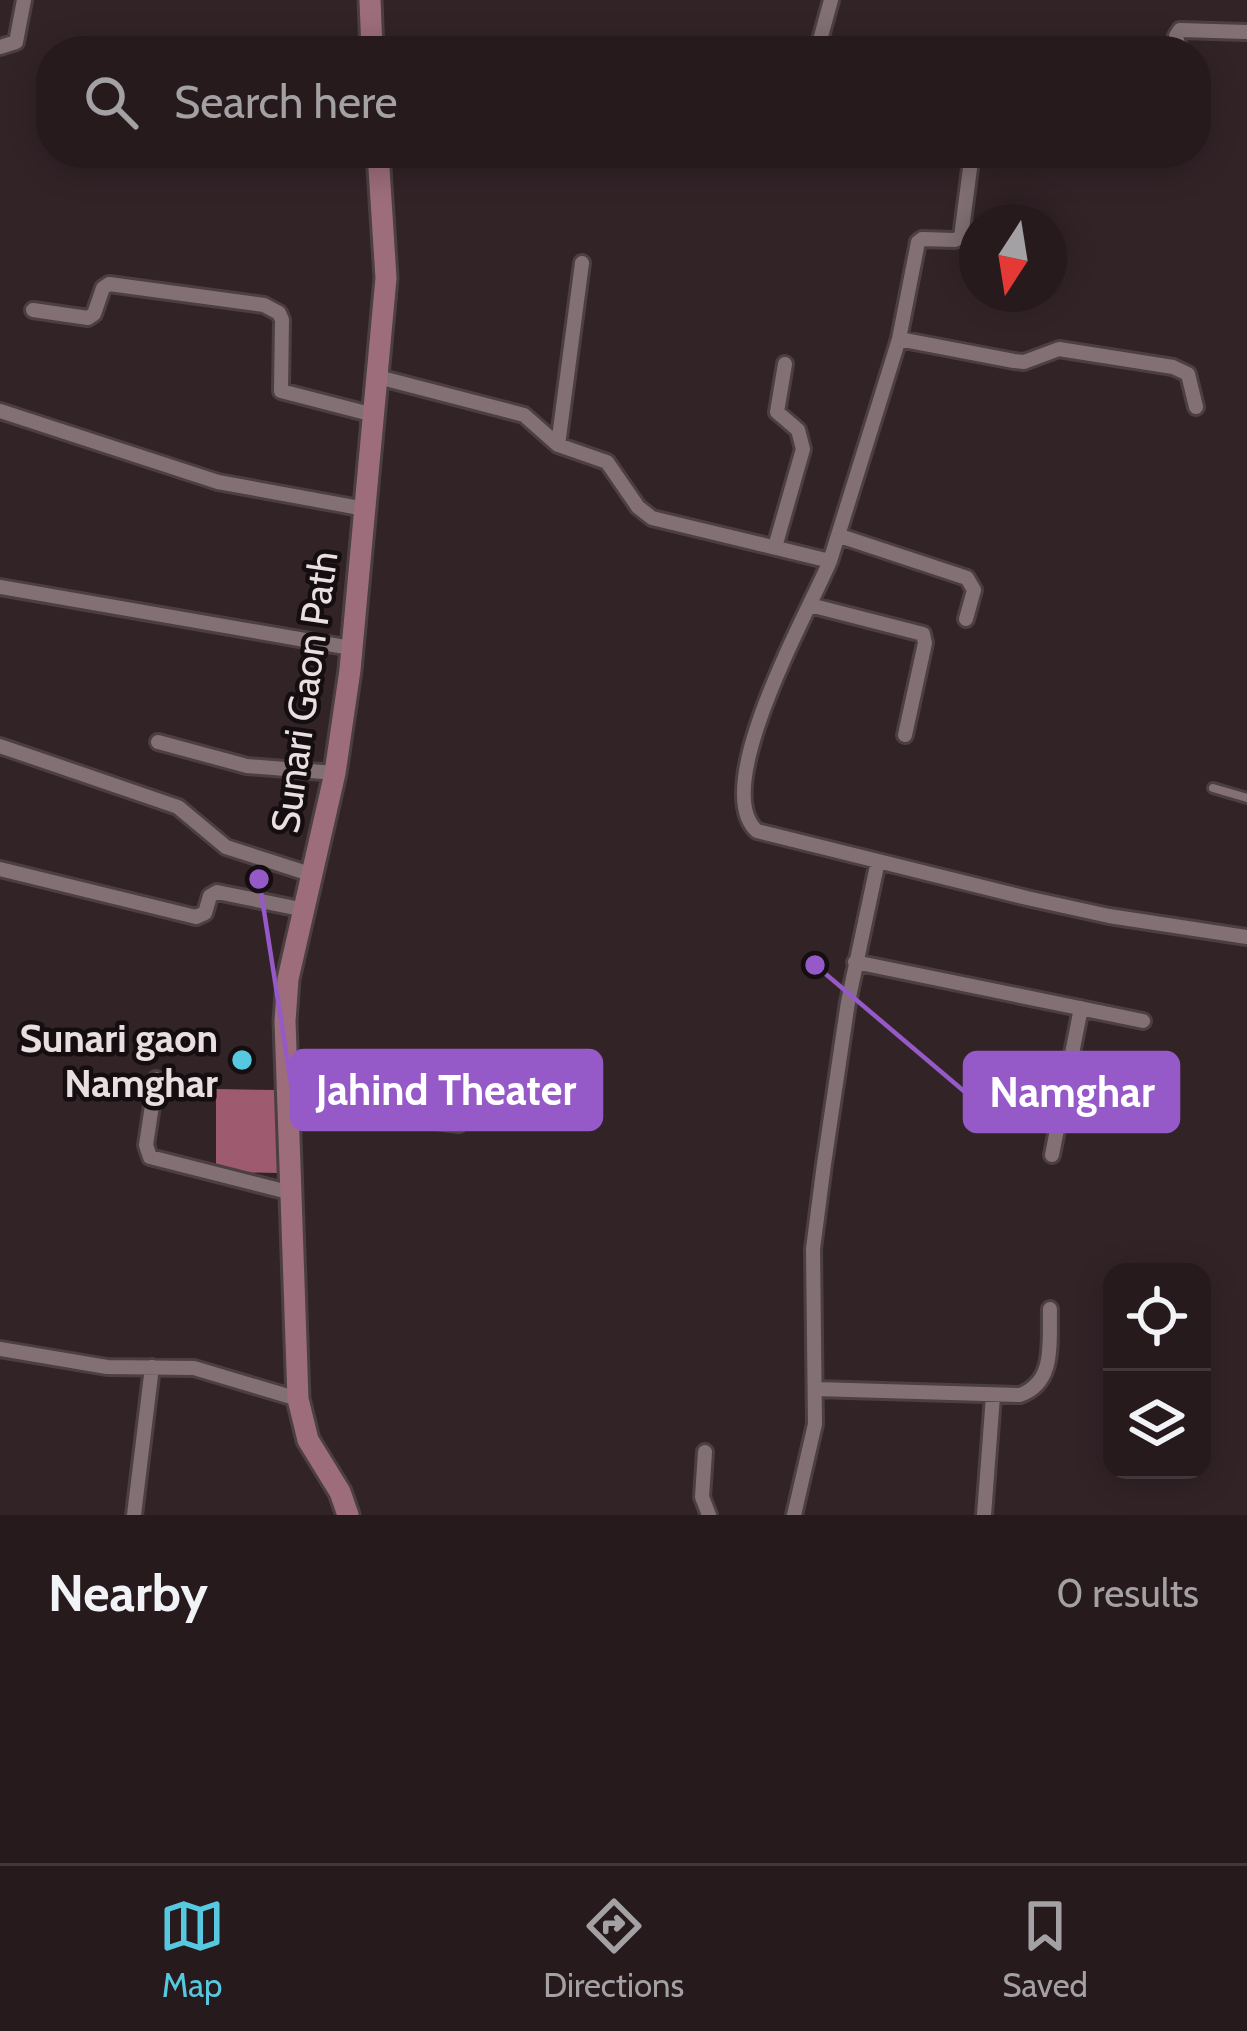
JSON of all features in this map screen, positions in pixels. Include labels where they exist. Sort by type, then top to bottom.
[{"type":"street","points":[[0,47],[16,42],[24,0]]},
{"type":"street","points":[[370,0],[371,36]]},
{"type":"street","points":[[821,36],[831,0]]},
{"type":"street","points":[[1177,36],[1180,30],[1247,32]]},
{"type":"street","name":"Sunari Gaon Path","points":[[348,1515],[340,1492],[308,1440],[298,1399],[285,1001],[335,773],[351,648],[387,259],[379,168]]},
{"type":"street","points":[[970,168],[961,237],[918,242],[899,339],[840,536],[767,695],[750,754],[748,824],[766,834],[1088,911],[1247,937]]},
{"type":"street","points":[[558,445],[582,263]]},
{"type":"street","points":[[33,310],[88,318],[103,288],[110,284],[264,305],[282,320],[281,391],[374,415]]},
{"type":"street","points":[[899,339],[1014,361],[1059,349],[1173,367],[1188,374],[1196,406]]},
{"type":"street","points":[[775,547],[803,449],[798,430],[777,412],[785,364]]},
{"type":"street","points":[[378,377],[513,410],[532,420],[558,445],[607,462],[638,507],[652,518],[830,561]]},
{"type":"street","points":[[0,411],[218,482],[365,509]]},
{"type":"street","points":[[840,536],[967,578],[974,590],[966,619]]},
{"type":"street","points":[[0,587],[351,648]]},
{"type":"street","points":[[810,604],[922,634],[925,643],[905,735]]},
{"type":"street","points":[[158,742],[247,766],[335,773]]},
{"type":"street","points":[[0,746],[186,810],[226,847],[313,874]]},
{"type":"street","points":[[794,1515],[810,1458],[816,1389],[814,1250],[855,962],[878,861]]},
{"type":"street","points":[[0,869],[196,917],[205,913],[210,896],[217,892],[305,910]]},
{"type":"street","points":[[855,962],[1143,1021]]},
{"type":"street","points":[[1052,1155],[1081,1008]]},
{"type":"street","points":[[156,1079],[146,1145],[150,1157],[292,1193]]},
{"type":"street","points":[[288,1102],[458,1124]]},
{"type":"street","points":[[816,1389],[1020,1395],[1041,1383],[1048,1362],[1050,1310]]},
{"type":"street","points":[[0,1349],[107,1367],[194,1368],[298,1399]]},
{"type":"street","points":[[134,1515],[152,1367]]},
{"type":"street","points":[[984,1515],[994,1396]]},
{"type":"street","points":[[705,1452],[701,1482],[709,1515]]},
{"type":"lane","points":[[1213,788],[1247,798]]},
{"type":"shaded area","points":[[216,1089],[276,1090],[278,1173],[216,1172]]},
{"type":"place","name":"Jahind Theater","points":[[259,879]]},
{"type":"place","name":"Namghar","points":[[815,965]]},
{"type":"place","name":"Sunari gaon Namghar","points":[[242,1060]]}]
